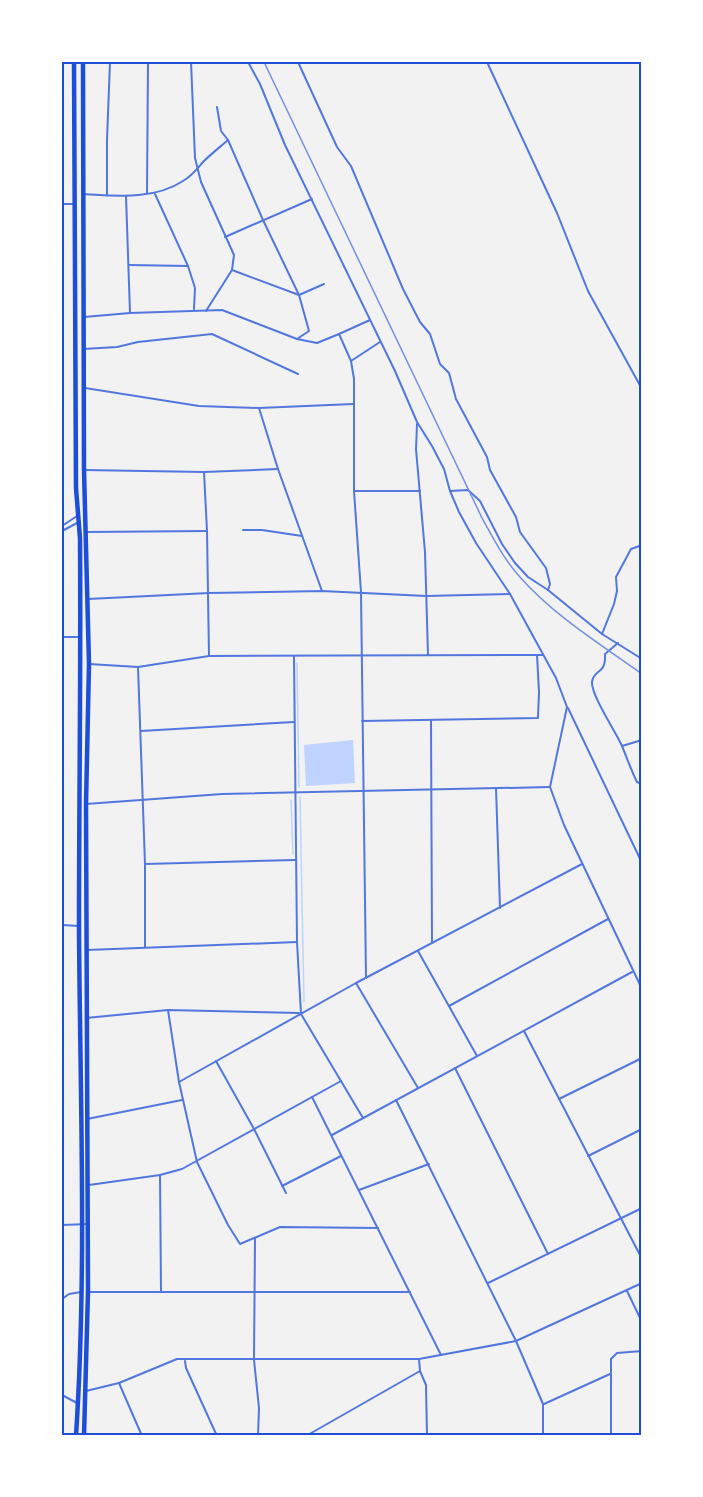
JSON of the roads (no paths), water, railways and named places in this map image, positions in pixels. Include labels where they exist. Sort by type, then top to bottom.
[{"type":"highway","points":[[74,62],[75,371],[80,636],[79,926],[82,1224],[76,1436]]},
{"type":"highway","points":[[83,62],[84,470],[89,664],[86,804],[89,1224],[84,1436]]},
{"type":"highway","points":[[76,194],[82,194]]},
{"type":"highway","points":[[76,204],[83,204]]},
{"type":"highway","points":[[78,515],[85,513]]},
{"type":"highway","points":[[79,522],[86,522]]},
{"type":"highway","points":[[79,805],[86,804]]},
{"type":"highway","points":[[79,926],[87,926]]},
{"type":"highway","points":[[79,1390],[86,1391]]},
{"type":"highway","points":[[78,1404],[85,1404]]},
{"type":"street","points":[[107,195],[110,62]]},
{"type":"street","points":[[147,194],[148,62]]},
{"type":"street","points":[[190,62],[195,158],[234,255],[232,270],[206,311]]},
{"type":"street","points":[[248,62],[417,422],[444,469],[450,492],[476,543],[510,594],[556,678],[567,707],[642,863]]},
{"type":"street","points":[[298,62],[337,147],[351,166],[403,289],[420,322],[430,334],[440,364],[449,373],[456,399],[486,457],[490,470],[516,517],[520,532],[546,567],[550,584],[548,590]]},
{"type":"street","points":[[487,62],[557,213],[588,291],[642,389]]},
{"type":"street","points":[[217,107],[221,131],[228,140],[298,295],[309,331],[297,339]]},
{"type":"street","points":[[82,194],[126,196],[155,194],[183,182],[228,140]]},
{"type":"street","points":[[155,194],[188,266],[195,288],[194,310]]},
{"type":"street","points":[[126,196],[130,313]]},
{"type":"street","points":[[225,237],[312,199]]},
{"type":"street","points":[[62,204],[76,204]]},
{"type":"street","points":[[129,266],[188,266]]},
{"type":"street","points":[[232,270],[298,295],[324,284]]},
{"type":"street","points":[[83,318],[194,310],[230,312],[297,339],[317,343],[370,320]]},
{"type":"street","points":[[83,349],[212,334],[298,374]]},
{"type":"street","points":[[339,334],[351,361],[354,379],[354,491],[361,592],[366,978]]},
{"type":"street","points":[[351,361],[380,342]]},
{"type":"street","points":[[84,387],[199,406],[259,408],[353,404]]},
{"type":"street","points":[[259,408],[278,469],[322,591]]},
{"type":"street","points":[[417,422],[425,552],[428,655]]},
{"type":"street","points":[[84,470],[204,472],[278,469]]},
{"type":"street","points":[[204,472],[209,656]]},
{"type":"street","points":[[450,492],[468,490],[477,497],[515,563],[528,577],[548,590],[602,634],[642,659]]},
{"type":"street","points":[[354,491],[420,491]]},
{"type":"street","points":[[62,526],[78,515]]},
{"type":"street","points":[[62,531],[79,522]]},
{"type":"street","points":[[243,530],[262,530],[302,536]]},
{"type":"street","points":[[86,532],[207,531]]},
{"type":"street","points":[[602,634],[614,604],[617,591],[616,577],[631,549],[642,545]]},
{"type":"street","points":[[88,599],[209,593],[322,591],[426,596],[510,594]]},
{"type":"street","points":[[62,637],[80,636]]},
{"type":"street","points":[[618,643],[605,654],[606,664],[592,681],[593,692],[622,746],[636,782],[642,784]]},
{"type":"street","points":[[362,721],[538,718],[537,655]]},
{"type":"street","points":[[89,664],[138,667],[209,656],[543,655]]},
{"type":"street","points":[[294,656],[297,942],[301,1014],[363,1118]]},
{"type":"street","points":[[138,667],[145,864],[145,947]]},
{"type":"street","points":[[567,707],[550,787],[564,825],[642,989]]},
{"type":"street","points":[[431,721],[432,944]]},
{"type":"street","points":[[141,731],[295,722]]},
{"type":"street","points":[[622,746],[642,740]]},
{"type":"street","points":[[86,804],[222,794],[550,787]]},
{"type":"street","points":[[496,788],[500,908]]},
{"type":"street","points":[[145,864],[296,860]]},
{"type":"street","points":[[178,1082],[356,983],[582,864]]},
{"type":"street","points":[[449,1006],[608,919]]},
{"type":"street","points":[[62,925],[79,926]]},
{"type":"street","points":[[87,950],[297,942]]},
{"type":"street","points":[[418,951],[477,1056]]},
{"type":"street","points":[[332,1135],[633,971]]},
{"type":"street","points":[[356,983],[418,1088]]},
{"type":"street","points":[[86,1018],[168,1010],[301,1014]]},
{"type":"street","points":[[168,1010],[178,1082],[196,1162],[240,1244],[280,1227],[378,1228]]},
{"type":"street","points":[[524,1031],[642,1259]]},
{"type":"street","points":[[559,1099],[642,1058]]},
{"type":"street","points":[[216,1061],[286,1193]]},
{"type":"street","points":[[455,1068],[548,1254]]},
{"type":"street","points":[[88,1185],[172,1173],[196,1162],[340,1081]]},
{"type":"street","points":[[312,1097],[441,1355]]},
{"type":"street","points":[[87,1119],[182,1100]]},
{"type":"street","points":[[396,1100],[516,1341],[543,1404],[543,1436]]},
{"type":"street","points":[[588,1156],[642,1129]]},
{"type":"street","points":[[282,1186],[342,1155]]},
{"type":"street","points":[[359,1190],[429,1164]]},
{"type":"street","points":[[160,1175],[160,1292]]},
{"type":"street","points":[[488,1283],[642,1208]]},
{"type":"street","points":[[62,1225],[89,1224]]},
{"type":"street","points":[[255,1239],[254,1360],[259,1408],[258,1436]]},
{"type":"street","points":[[86,1391],[119,1383],[177,1359],[419,1359],[516,1341],[642,1283]]},
{"type":"street","points":[[627,1291],[642,1322]]},
{"type":"street","points":[[62,1299],[69,1294],[81,1292]]},
{"type":"street","points":[[88,1293],[410,1292]]},
{"type":"street","points":[[611,1436],[611,1359],[617,1353],[642,1351]]},
{"type":"street","points":[[419,1359],[420,1371],[426,1385],[427,1436]]},
{"type":"street","points":[[185,1360],[186,1368],[217,1436]]},
{"type":"street","points":[[306,1436],[420,1371]]},
{"type":"street","points":[[543,1404],[610,1374]]},
{"type":"street","points":[[119,1383],[142,1436]]},
{"type":"street","points":[[62,1395],[78,1404]]},
{"type":"water","points":[[353,740],[355,783],[306,786],[304,745]]},
{"type":"waterway","points":[[297,663],[299,787]]},
{"type":"waterway","points":[[300,797],[304,1002]]},
{"type":"waterway","points":[[291,800],[293,854]]},
{"type":"railway","points":[[264,62],[482,518],[508,563],[547,604],[642,674]]}]
